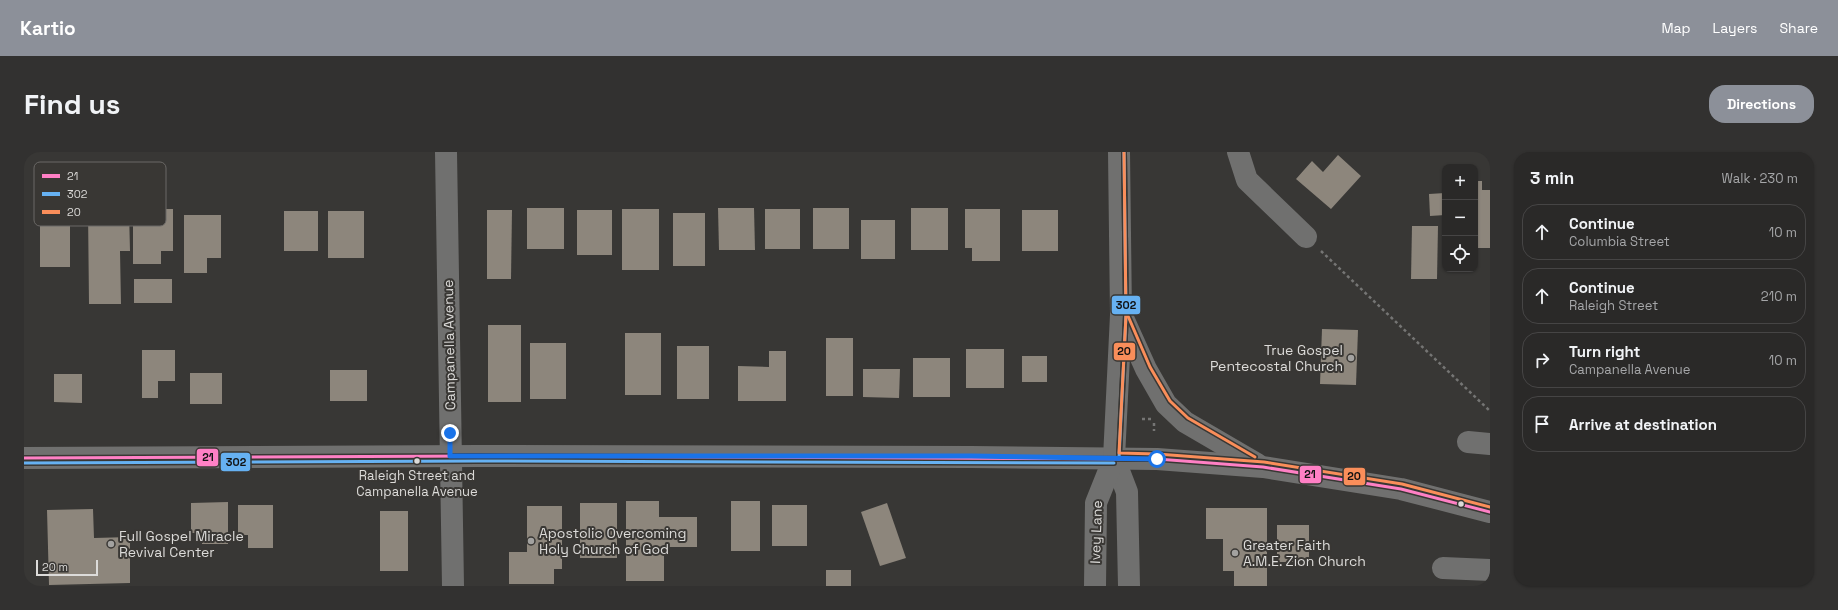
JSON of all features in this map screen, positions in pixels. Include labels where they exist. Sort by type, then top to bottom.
[{"type":"street","name":"Campanella Avenue","points":[[446,152],[452,586]]},
{"type":"street","name":"Ivey Lane","points":[[1094,586],[1096,503],[1114,458],[1122,315],[1119,152]]},
{"type":"street","points":[[1238,152],[1247,180],[1306,237]]},
{"type":"street","points":[[1122,315],[1146,369],[1166,404],[1185,422],[1263,467]]},
{"type":"street","points":[[1468,442],[1490,444]]},
{"type":"street","points":[[24,458],[450,456],[1157,459],[1263,467],[1401,489],[1490,512]]},
{"type":"street","name":"Ivey Lane","points":[[1114,458],[1127,492],[1129,586]]},
{"type":"street","points":[[1443,568],[1490,570]]},
{"type":"path","points":[[1306,237],[1490,411]]},
{"type":"path","points":[[1142,419],[1154,419]]},
{"type":"building","points":[[1338,155],[1361,176],[1331,209],[1296,179],[1312,161],[1323,172]]},
{"type":"building","points":[[1478,181],[1482,181],[1482,190],[1490,190],[1490,248],[1478,248]]},
{"type":"building","points":[[1442,193],[1442,215],[1430,216],[1429,194]]},
{"type":"building","points":[[527,208],[564,208],[564,249],[527,249]]},
{"type":"building","points":[[718,208],[754,208],[755,250],[719,250]]},
{"type":"building","points":[[813,208],[849,208],[849,249],[813,249]]},
{"type":"building","points":[[911,208],[948,208],[948,250],[911,250]]},
{"type":"building","points":[[166,209],[173,209],[173,251],[161,251],[161,264],[133,264],[133,226],[166,226]]},
{"type":"building","points":[[622,209],[659,209],[659,270],[622,270]]},
{"type":"building","points":[[765,209],[800,209],[800,249],[765,249]]},
{"type":"building","points":[[965,209],[1000,209],[1000,261],[972,261],[972,248],[965,248]]},
{"type":"building","points":[[487,210],[512,210],[511,279],[487,279]]},
{"type":"building","points":[[577,210],[612,210],[612,255],[577,255]]},
{"type":"building","points":[[1022,210],[1058,210],[1058,251],[1022,251]]},
{"type":"building","points":[[284,211],[318,211],[318,251],[284,251]]},
{"type":"building","points":[[328,211],[364,211],[364,258],[328,258]]},
{"type":"building","points":[[673,213],[705,213],[705,266],[673,266]]},
{"type":"building","points":[[184,215],[221,215],[221,258],[207,258],[207,273],[184,273]]},
{"type":"building","points":[[861,220],[895,220],[895,259],[861,259]]},
{"type":"building","points":[[40,226],[70,226],[70,267],[40,267]]},
{"type":"building","points":[[88,226],[129,226],[130,251],[120,251],[121,304],[89,304]]},
{"type":"building","points":[[1412,226],[1438,226],[1437,279],[1411,279]]},
{"type":"building","points":[[134,279],[172,279],[172,303],[134,303]]},
{"type":"building","points":[[488,325],[521,325],[521,402],[488,402]]},
{"type":"building","points":[[1322,329],[1358,330],[1356,385],[1320,384]]},
{"type":"building","points":[[625,333],[661,333],[661,395],[625,395]]},
{"type":"building","points":[[826,338],[853,338],[853,396],[826,396]]},
{"type":"building","points":[[530,343],[566,343],[566,399],[530,399]]},
{"type":"building","points":[[677,346],[709,346],[709,399],[677,399]]},
{"type":"building","points":[[966,349],[1004,349],[1004,388],[966,388]]},
{"type":"building","points":[[142,350],[175,350],[175,381],[158,381],[158,398],[142,398]]},
{"type":"building","points":[[769,351],[786,351],[786,401],[738,401],[738,366],[769,367]]},
{"type":"building","points":[[1022,356],[1047,356],[1047,382],[1022,382]]},
{"type":"building","points":[[913,358],[950,358],[950,397],[913,397]]},
{"type":"building","points":[[863,369],[900,369],[899,398],[863,397]]},
{"type":"building","points":[[330,370],[367,370],[367,401],[330,401]]},
{"type":"building","points":[[190,373],[222,373],[222,404],[190,404]]},
{"type":"building","points":[[54,374],[82,374],[82,403],[54,402]]},
{"type":"building","points":[[626,501],[659,501],[659,517],[697,517],[697,547],[664,547],[664,581],[626,581]]},
{"type":"building","points":[[731,501],[760,501],[760,551],[731,551]]},
{"type":"building","points":[[228,502],[228,544],[202,544],[202,533],[191,533],[191,503]]},
{"type":"building","points":[[580,503],[617,503],[617,558],[580,558]]},
{"type":"building","points":[[887,503],[906,558],[880,566],[861,512]]},
{"type":"building","points":[[238,505],[273,505],[273,548],[248,548],[248,535],[238,535]]},
{"type":"building","points":[[772,505],[807,505],[807,546],[772,546]]},
{"type":"building","points":[[527,506],[562,506],[562,569],[554,569],[554,584],[509,584],[509,552],[527,552]]},
{"type":"building","points":[[1206,508],[1267,508],[1267,586],[1234,586],[1234,571],[1223,571],[1223,539],[1206,539]]},
{"type":"building","points":[[93,509],[94,538],[130,537],[130,583],[49,585],[47,510]]},
{"type":"building","points":[[380,511],[408,511],[408,571],[380,571]]},
{"type":"building","points":[[1277,525],[1309,525],[1309,562],[1277,562]]},
{"type":"building","points":[[826,570],[851,570],[851,586],[826,586]]},
{"type":"transit line","name":"302","points":[[1119,458],[1126,315],[1124,152]]},
{"type":"transit line","name":"20","points":[[1124,152],[1126,315],[1119,453],[1157,454],[1264,462],[1402,484],[1490,507]]},
{"type":"transit line","name":"20","points":[[1128,316],[1150,367],[1170,401],[1188,418],[1255,457]]},
{"type":"transit line","name":"21","points":[[24,458],[478,456],[1157,459],[1263,467],[1401,489],[1490,512]]},
{"type":"transit line","name":"302","points":[[24,463],[478,461],[1114,463]]},
{"type":"place","name":"True Gospel Pentecostal Church","points":[[1351,358]]},
{"type":"place","name":"Raleigh Street and Campanella Avenue","points":[[417,461]]},
{"type":"place","name":"Apostolic Overcoming Holy Church of God","points":[[531,541]]},
{"type":"place","name":"Full Gospel Miracle Revival Center","points":[[111,544]]},
{"type":"place","name":"Greater Faith A.M.E. Zion Church","points":[[1235,553]]},
{"type":"route","points":[[450,433],[450,456],[971,456],[1157,459]]}]
